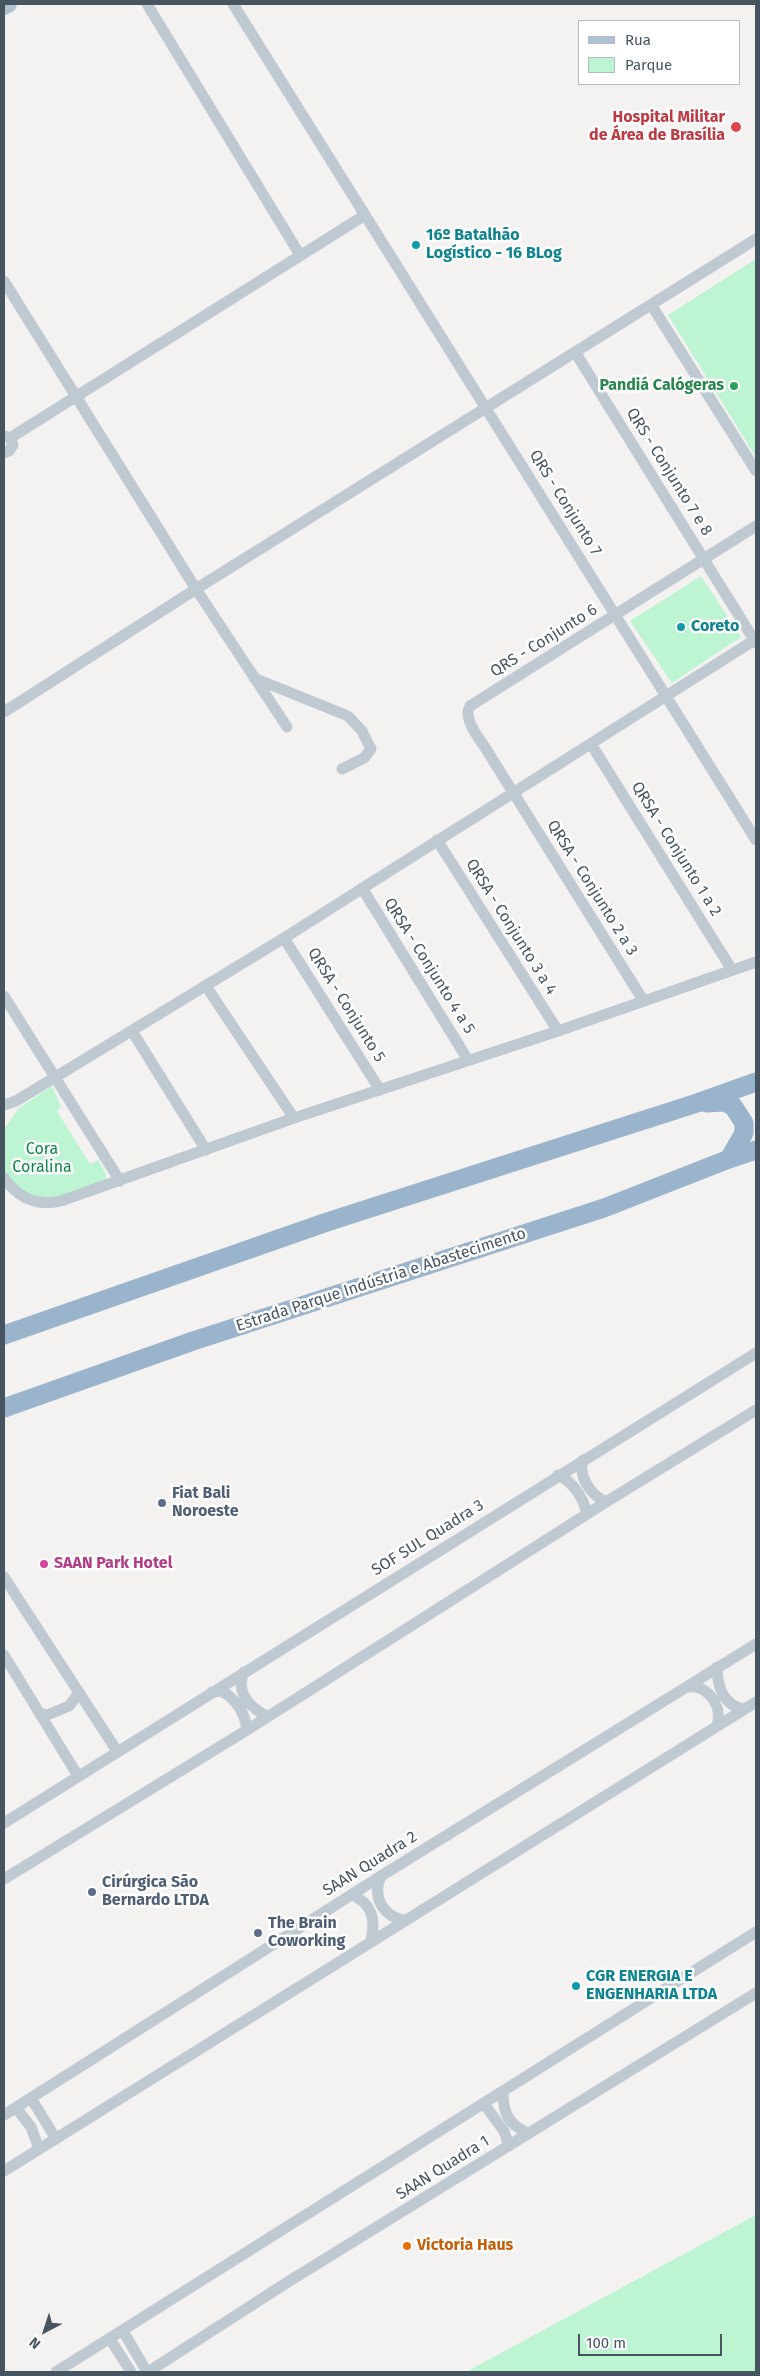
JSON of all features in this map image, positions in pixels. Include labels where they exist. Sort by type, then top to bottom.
[{"type":"highway","points":[[4,1335],[327,1222],[697,1104],[756,1082]]},
{"type":"highway","points":[[697,1104],[724,1102],[733,1106],[741,1115],[744,1123],[744,1133],[729,1158]]},
{"type":"highway","name":"Estrada Parque Indústria e Abastecimento","points":[[4,1408],[193,1342],[604,1208],[729,1158],[756,1150]]},
{"type":"main road","points":[[4,6],[8,4]]},
{"type":"street","points":[[147,4],[300,255]]},
{"type":"street","name":"QRS - Conjunto 7","points":[[233,4],[615,615]]},
{"type":"street","points":[[4,453],[12,448],[7,437],[365,215]]},
{"type":"street","points":[[4,712],[196,589],[756,240]]},
{"type":"street","points":[[4,281],[196,589],[287,726]]},
{"type":"street","points":[[652,306],[756,471]]},
{"type":"street","name":"QRS - Conjunto 7 e 8","points":[[575,352],[756,641]]},
{"type":"street","points":[[615,615],[756,526]]},
{"type":"street","name":"QRS - Conjunto 6","points":[[468,718],[470,706],[615,615],[756,840]]},
{"type":"street","points":[[4,1105],[16,1101],[284,938],[756,641]]},
{"type":"street","points":[[254,678],[341,712],[354,722],[362,731],[371,749],[364,758],[342,770]]},
{"type":"street","name":"QRSA - Conjunto 2 a 3","points":[[468,718],[643,1000]]},
{"type":"street","name":"QRSA - Conjunto 1 a 2","points":[[591,744],[732,970]]},
{"type":"street","name":"QRSA - Conjunto 3 a 4","points":[[437,840],[558,1031]]},
{"type":"street","name":"QRSA - Conjunto 4 a 5","points":[[362,888],[468,1060]]},
{"type":"street","name":"QRSA - Conjunto 5","points":[[284,938],[380,1090]]},
{"type":"street","points":[[4,1178],[10,1187],[26,1199],[43,1204],[61,1201],[294,1118],[558,1031],[756,962]]},
{"type":"street","points":[[206,986],[294,1118]]},
{"type":"street","points":[[4,996],[120,1181]]},
{"type":"street","points":[[132,1031],[206,1150]]},
{"type":"street","points":[[4,1114],[16,1101]]},
{"type":"street","name":"SOF SUL Quadra 3","points":[[4,1823],[756,1353]]},
{"type":"street","points":[[4,1416],[34,1398]]},
{"type":"street","points":[[4,1879],[247,1730],[606,1502],[756,1410]]},
{"type":"street","points":[[583,1460],[582,1474],[586,1482],[598,1498],[606,1502]]},
{"type":"street","points":[[558,1476],[568,1480],[573,1485],[584,1503],[587,1514]]},
{"type":"street","points":[[4,1576],[117,1752]]},
{"type":"street","name":"SAAN Quadra 2","points":[[4,2115],[381,1876],[756,1644]]},
{"type":"street","points":[[6,1663],[40,1712],[78,1776]]},
{"type":"street","points":[[717,1667],[717,1682],[722,1694],[736,1708],[744,1709]]},
{"type":"street","points":[[244,1672],[240,1680],[240,1688],[245,1698],[257,1712],[267,1716]]},
{"type":"street","points":[[688,1687],[696,1685],[706,1691],[720,1716],[717,1725]]},
{"type":"street","points":[[211,1692],[222,1691],[235,1702],[246,1720],[247,1730]]},
{"type":"street","points":[[40,1712],[47,1715],[64,1708],[78,1694]]},
{"type":"street","points":[[4,2171],[371,1940],[756,1702]]},
{"type":"street","points":[[381,1876],[376,1891],[378,1898],[389,1914],[404,1920]]},
{"type":"street","points":[[352,1895],[362,1899],[370,1910],[374,1923],[371,1940]]},
{"type":"street","points":[[56,2372],[756,1932]]},
{"type":"street","name":"SAAN Quadra 1","points":[[147,2372],[291,2280],[756,1993]]},
{"type":"street","points":[[503,2092],[503,2108],[507,2118],[514,2126],[528,2133]]},
{"type":"street","points":[[31,2098],[56,2139]]},
{"type":"street","points":[[484,2104],[504,2131],[509,2146]]},
{"type":"street","points":[[16,2108],[30,2127],[39,2149]]},
{"type":"street","points":[[123,2331],[147,2372]]},
{"type":"street","points":[[110,2339],[131,2372]]},
{"type":"green space","name":"Pandiá Calógeras","points":[[756,259],[756,457],[668,315]]},
{"type":"green space","points":[[701,576],[741,637],[672,683],[630,621]]},
{"type":"green space","name":"Cora Coralina","points":[[52,1086],[61,1107],[57,1111],[90,1164],[98,1160],[106,1174],[106,1179],[64,1196],[42,1199],[32,1198],[23,1193],[4,1173],[4,1129],[19,1108]]},
{"type":"green space","points":[[756,2215],[756,2372],[466,2372]]},
{"type":"place","name":"Hospital Militar de Área de Brasília","points":[[736,127]]},
{"type":"place","name":"16º Batalhão Logístico - 16 BLog","points":[[416,245]]},
{"type":"place","name":"Pandiá Calógeras","points":[[734,386]]},
{"type":"place","name":"Coreto","points":[[681,627]]},
{"type":"place","name":"Fiat Bali Noroeste","points":[[162,1503]]},
{"type":"place","name":"SAAN Park Hotel","points":[[44,1564]]},
{"type":"place","name":"Cirúrgica São Bernardo LTDA","points":[[92,1892]]},
{"type":"place","name":"The Brain Coworking","points":[[258,1933]]},
{"type":"place","name":"CGR ENERGIA E ENGENHARIA LTDA","points":[[576,1986]]},
{"type":"place","name":"Victoria Haus","points":[[407,2246]]}]
